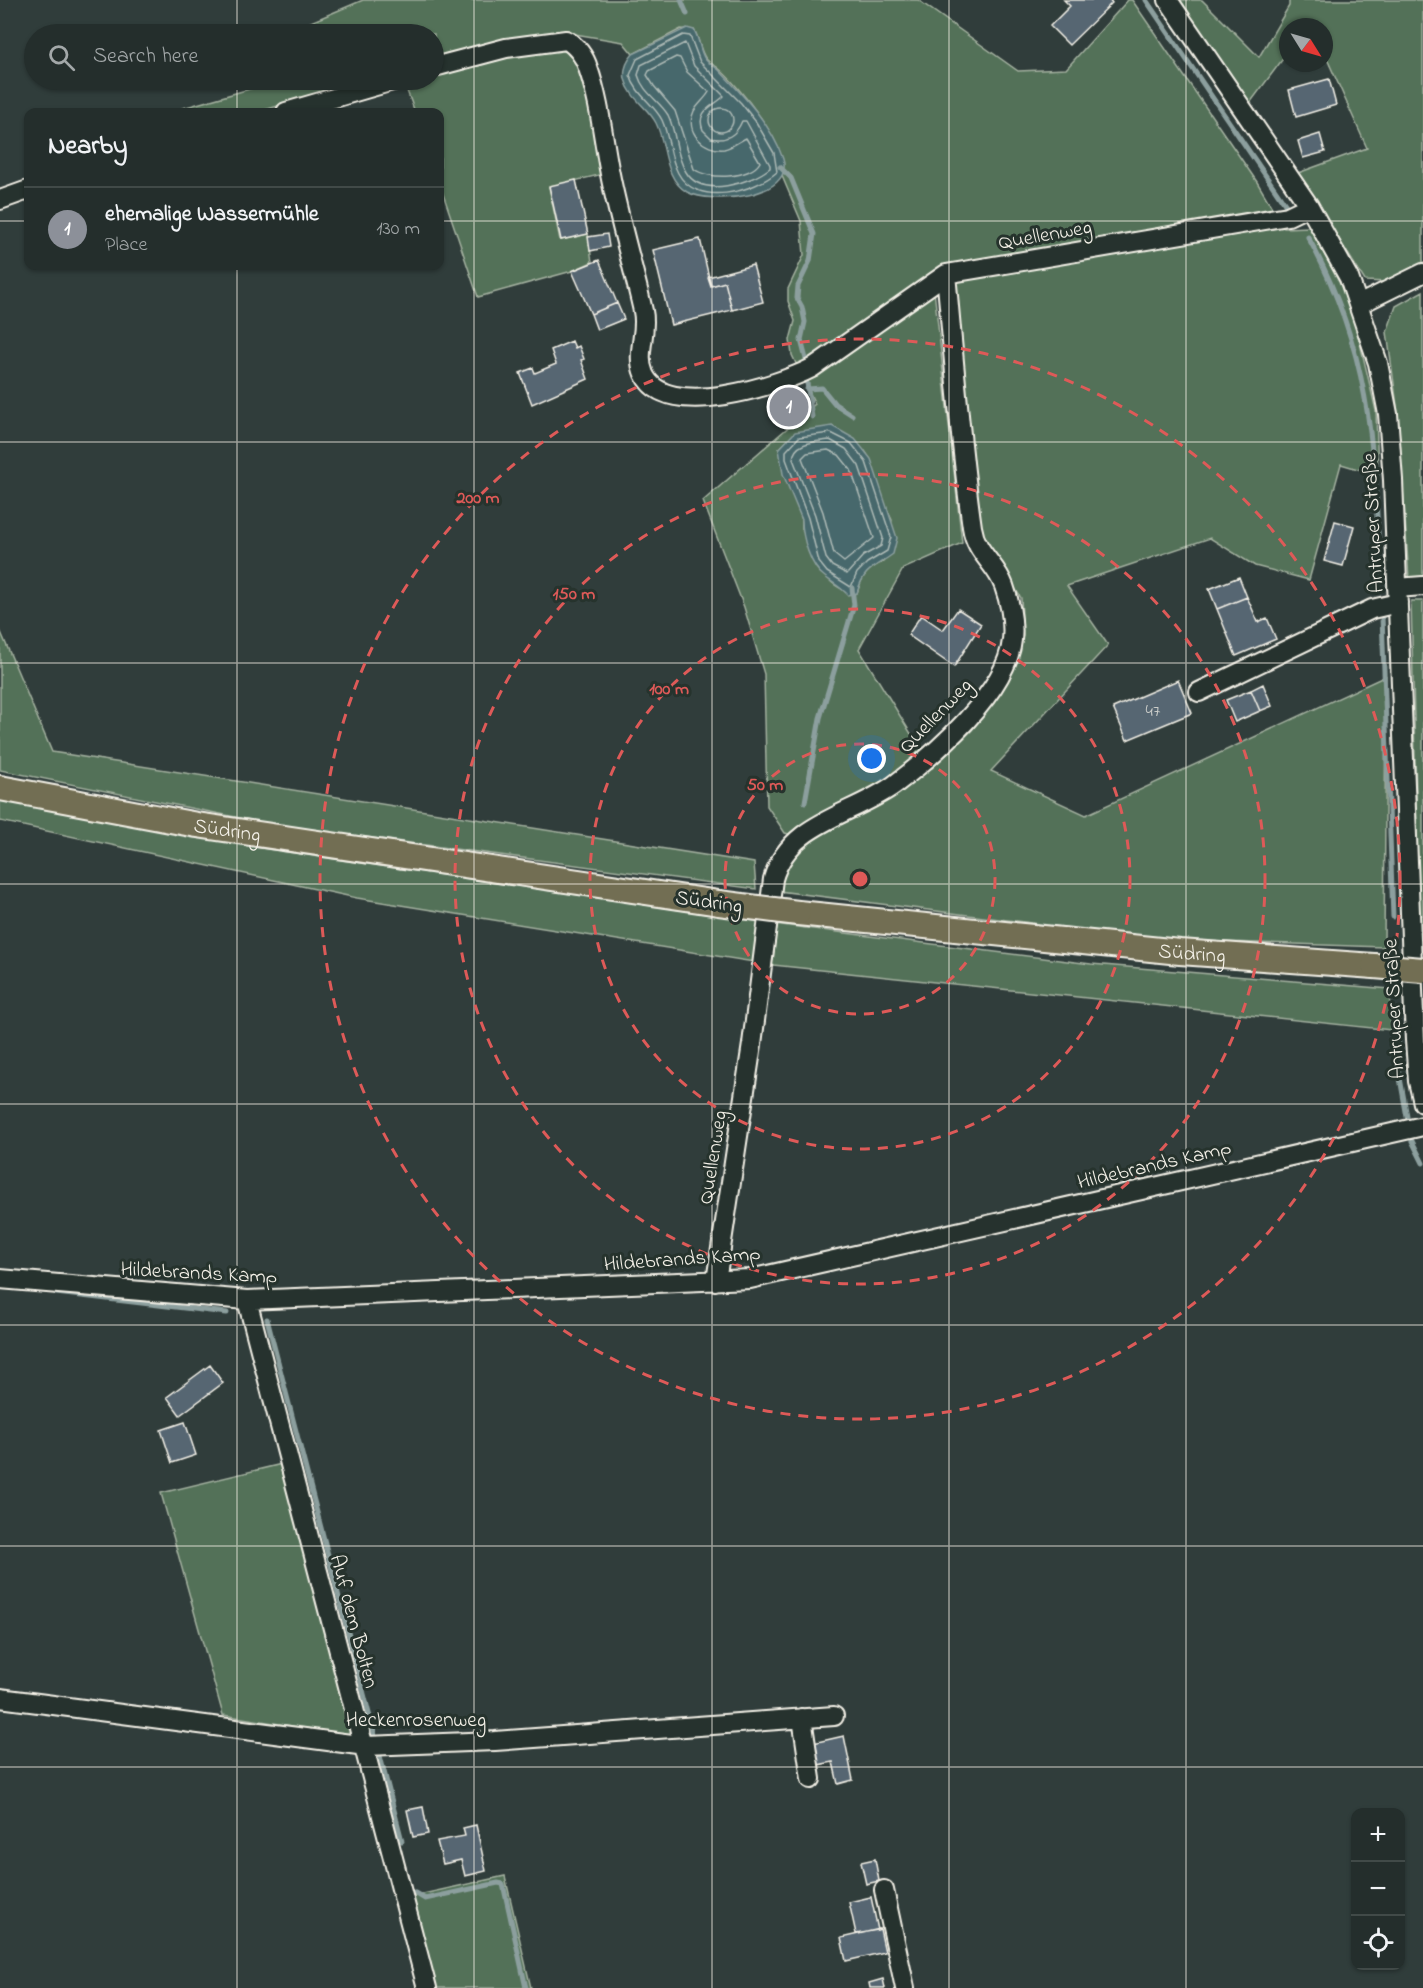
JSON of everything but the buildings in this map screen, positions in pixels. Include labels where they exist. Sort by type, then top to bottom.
[{"type":"main road","name":"Südring","points":[[0,788],[197,825],[719,903],[1180,952],[1423,970]]},
{"type":"street","name":"Antruper Straße","points":[[1168,0],[1309,206],[1330,241],[1360,304],[1378,363],[1389,414],[1415,1040],[1418,1081],[1423,1103]]},
{"type":"street","points":[[444,64],[506,48],[566,40],[573,43],[580,53],[587,64],[595,90],[617,208],[644,315],[641,364],[645,376],[658,391],[675,396],[724,396],[754,390],[795,377],[812,368],[946,274]]},
{"type":"street","points":[[300,108],[362,90]]},
{"type":"street","points":[[0,200],[24,191]]},
{"type":"street","name":"Quellenweg","points":[[716,1281],[777,864],[785,850],[805,833],[890,788],[919,766],[984,699],[1002,670],[1012,641],[1011,611],[1003,583],[975,543],[946,274],[1288,216],[1309,206]]},
{"type":"street","points":[[1360,304],[1423,273]]},
{"type":"street","points":[[1199,692],[1423,586]]},
{"type":"street","name":"Hildebrands Kamp","points":[[0,1279],[247,1300],[750,1279],[1423,1126]]},
{"type":"street","name":"Auf dem Bolten","points":[[247,1300],[366,1746],[427,1988]]},
{"type":"street","name":"Heckenrosenweg","points":[[0,1698],[366,1746],[495,1742],[834,1716]]},
{"type":"street","points":[[802,1718],[811,1779]]},
{"type":"street","points":[[884,1890],[905,1988]]},
{"type":"green space","points":[[363,0],[918,0],[1018,71],[1066,69],[1128,0],[1132,0],[1257,182],[1284,228],[1310,227],[1351,305],[1376,411],[1378,475],[1341,464],[1309,580],[1255,566],[1210,538],[1067,586],[1108,645],[991,771],[1086,815],[1386,676],[1384,947],[1166,940],[779,891],[793,835],[785,833],[767,806],[764,674],[744,607],[703,501],[815,404],[792,355],[790,340],[795,321],[788,301],[788,289],[804,255],[801,221],[782,176],[783,164],[771,134],[737,87],[706,59],[694,30],[681,29],[633,54],[623,42],[563,32],[444,57],[444,24],[306,24]],"holes":[[[993,270],[955,280],[980,531],[1021,598],[1023,636],[1007,680],[972,730],[932,768],[859,649],[903,569],[962,543],[932,272]],[[795,433],[865,451],[871,460],[884,503],[892,520],[883,562],[866,574],[857,593],[836,586],[821,570],[802,529],[802,520],[779,449]]]},
{"type":"green space","points":[[1179,0],[1202,0],[1259,57],[1279,23],[1279,64],[1250,103]]},
{"type":"green space","points":[[1289,0],[1423,0],[1423,264],[1387,282],[1365,281],[1298,173],[1367,148],[1333,72],[1333,18],[1282,18],[1289,6]]},
{"type":"green space","points":[[577,43],[603,174],[549,187],[560,240],[588,234],[592,262],[572,271],[478,297],[444,197],[444,108],[414,108],[407,90],[444,90],[444,68]]},
{"type":"green space","points":[[246,90],[331,90],[271,108],[183,108]]},
{"type":"green space","points":[[1423,291],[1423,578],[1409,579],[1398,413],[1387,332],[1396,306]]},
{"type":"green space","points":[[1411,601],[1423,601],[1423,952],[1420,952]]},
{"type":"green space","points":[[0,630],[52,752],[754,863],[756,889],[276,825],[0,770]]},
{"type":"green space","points":[[0,795],[261,848],[774,924],[1091,964],[1390,989],[1391,1030],[773,965],[357,898],[0,821]]},
{"type":"green space","points":[[282,1464],[355,1736],[223,1715],[161,1493]]},
{"type":"green space","points":[[505,1876],[531,1988],[433,1988],[409,1897]]},
{"type":"water","points":[[687,28],[694,30],[705,59],[719,70],[747,100],[764,122],[778,146],[783,159],[783,172],[776,182],[764,190],[731,198],[714,198],[687,192],[679,186],[670,170],[656,123],[627,86],[625,69],[633,54]]},
{"type":"water","points":[[832,426],[855,439],[871,459],[897,538],[893,554],[866,573],[857,593],[848,595],[825,577],[811,559],[803,535],[802,520],[783,474],[779,449],[795,432]]},
{"type":"waterway","points":[[681,0],[687,14]]},
{"type":"waterway","points":[[1146,0],[1287,207]]},
{"type":"waterway","points":[[780,167],[791,178],[814,234],[810,261],[798,286],[797,298],[802,307],[805,322],[801,340],[806,359]]},
{"type":"waterway","points":[[1308,237],[1329,280],[1345,321],[1366,403],[1375,487],[1380,578]]},
{"type":"waterway","points":[[807,383],[812,417]]},
{"type":"waterway","points":[[807,389],[822,388],[835,404],[852,415]]},
{"type":"waterway","points":[[805,802],[820,718],[854,605],[852,588]]},
{"type":"waterway","points":[[1382,616],[1393,917]]},
{"type":"waterway","points":[[1397,1019],[1400,1078],[1407,1117]]},
{"type":"waterway","points":[[1412,1141],[1423,1163]]},
{"type":"waterway","points":[[56,1293],[227,1313]]},
{"type":"waterway","points":[[267,1319],[402,1841]]},
{"type":"waterway","points":[[415,1893],[425,1899],[498,1883],[503,1884],[526,1988]]},
{"type":"place","name":"ehemalige Wassermühle","points":[[789,407]]}]
